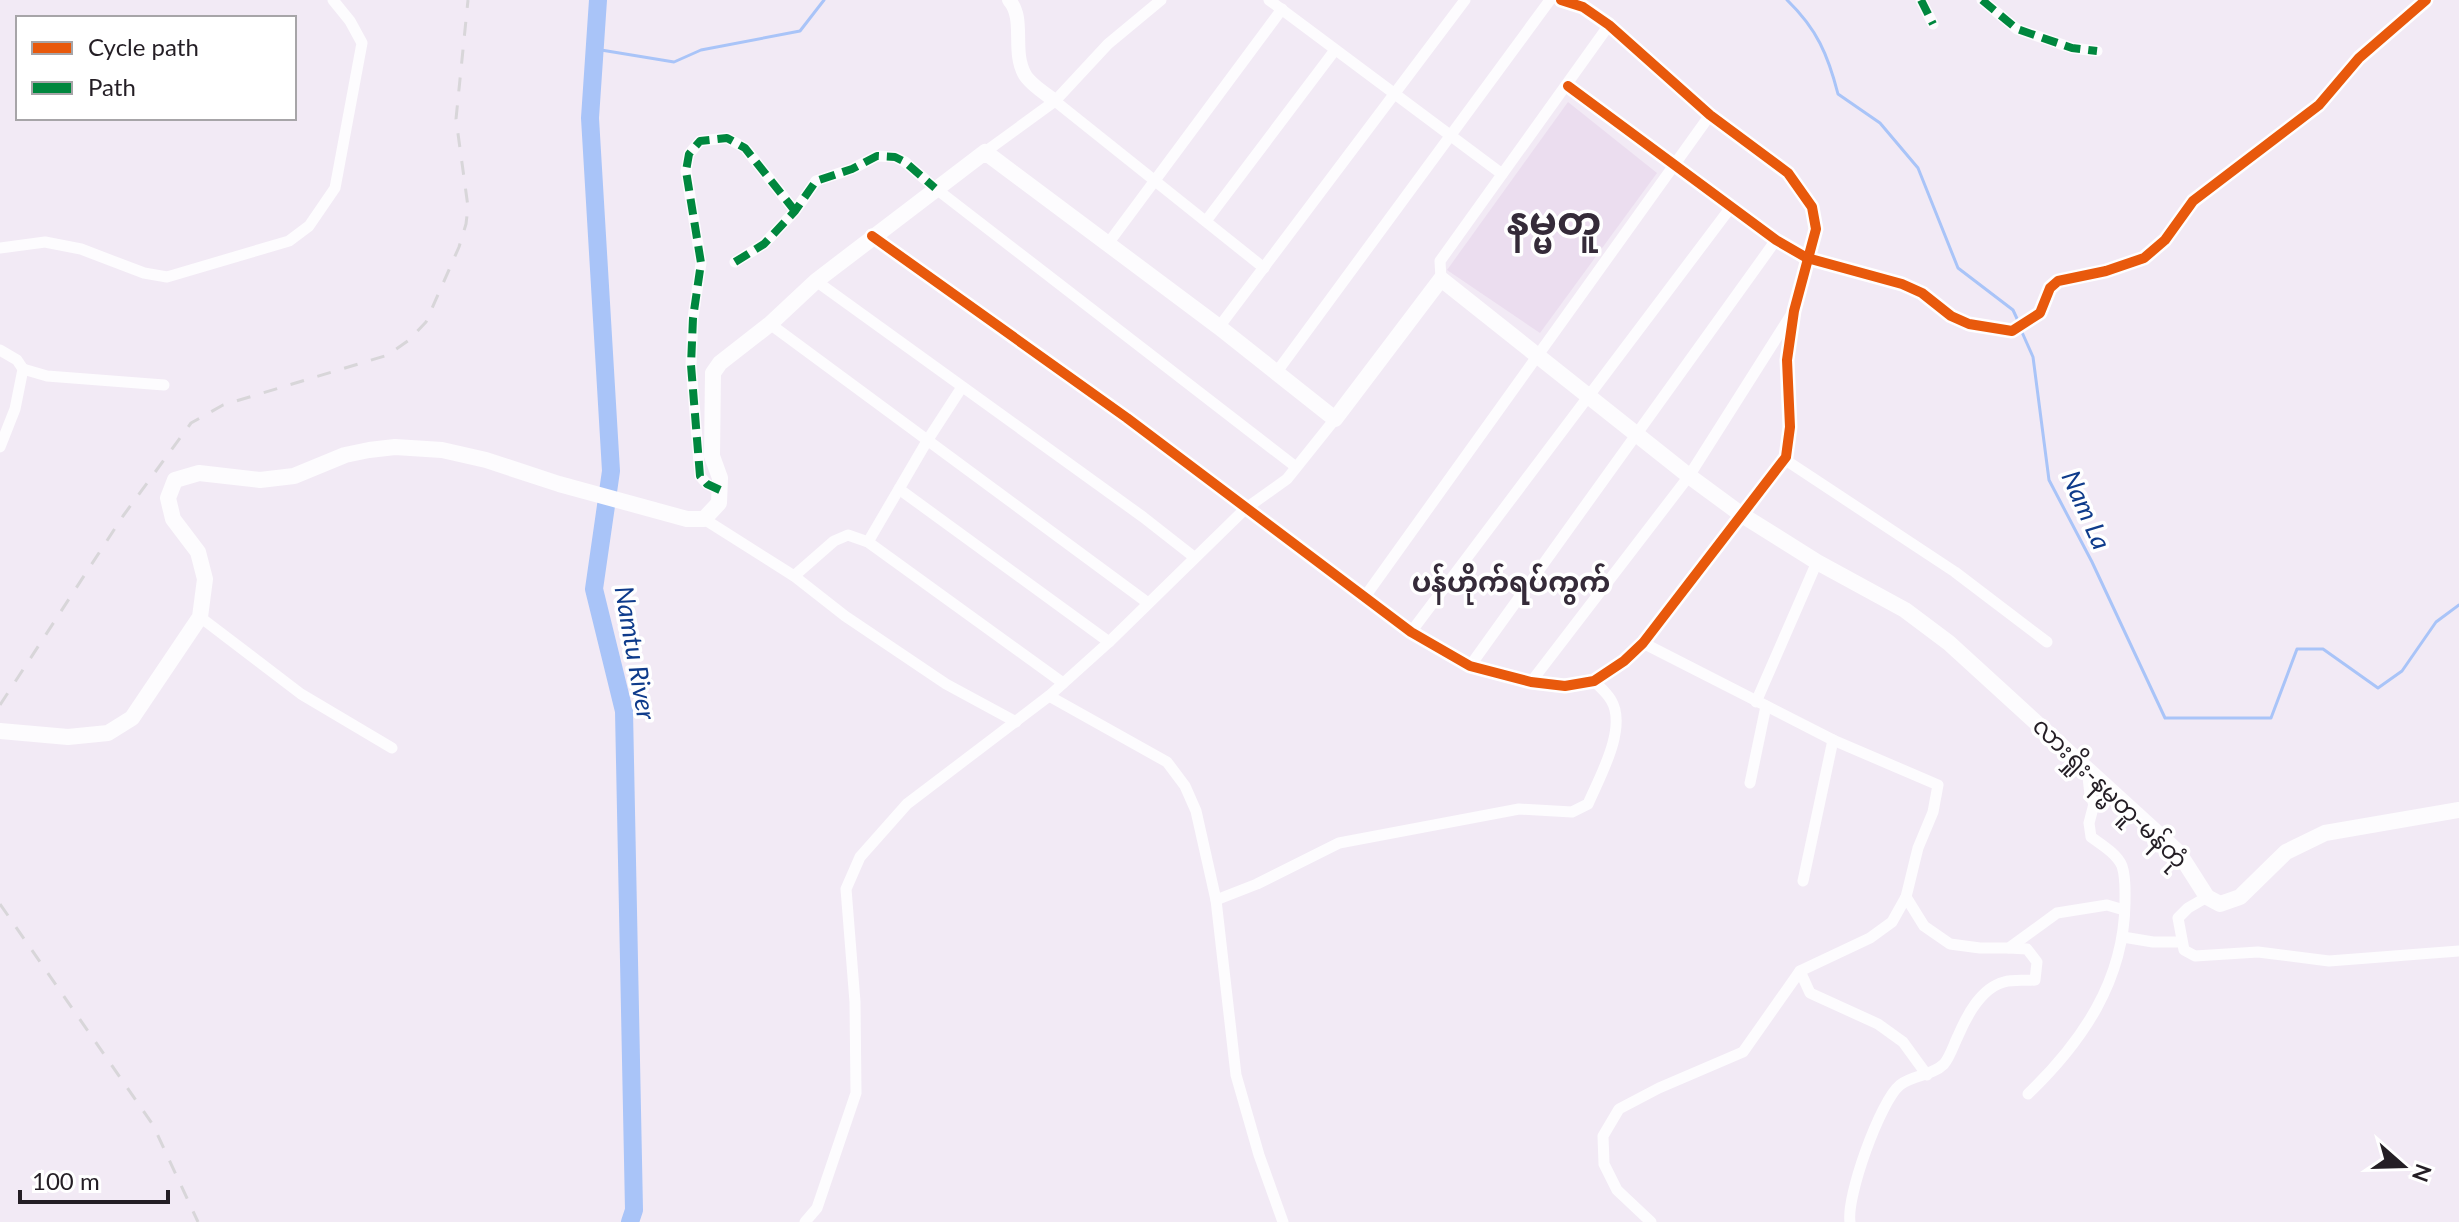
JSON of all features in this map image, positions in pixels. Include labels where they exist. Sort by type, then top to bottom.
[{"type":"main road","points":[[0,731],[68,737],[108,733],[132,718],[200,617],[205,579],[198,552],[173,519],[168,498],[175,480],[199,473],[260,480],[294,476],[345,455],[395,447],[442,450],[695,519],[719,503],[720,478],[712,456],[713,373],[720,363],[872,236],[985,152],[1219,327],[1335,419],[1441,279]]},
{"type":"main road","name":"လားရှိုး-နမ္မတူ-မန်တုံ","points":[[1441,279],[1742,515],[1817,562],[1905,610],[1949,643],[2179,853],[2207,897]]},
{"type":"main road","points":[[2207,897],[2220,904],[2240,897],[2286,852],[2325,833],[2459,810]]},
{"type":"street","points":[[0,248],[45,242],[81,249],[144,273],[167,277],[289,241],[299,234],[309,226],[335,188],[362,43],[333,0]]},
{"type":"street","points":[[1009,0],[1019,24],[1016,45],[1025,76],[1264,268]]},
{"type":"street","points":[[985,152],[1055,101],[1108,44],[1161,0]]},
{"type":"street","points":[[1269,0],[1502,174]]},
{"type":"street","points":[[1219,327],[1465,0]]},
{"type":"street","points":[[1276,373],[1550,0]]},
{"type":"street","points":[[872,236],[1127,418],[1411,632],[1470,666],[1531,682],[1565,686],[1594,681],[1624,661],[1643,643],[1784,459],[1790,427],[1787,360],[1794,311],[1816,229],[1812,207],[1788,173],[1710,115],[1609,25],[1583,7],[1561,0]]},
{"type":"street","points":[[1921,0],[1933,24]]},
{"type":"street","points":[[1982,0],[2017,29],[2072,48],[2097,51]]},
{"type":"street","points":[[1568,86],[1776,240],[1807,258],[1902,284],[1922,293],[1951,316],[1969,324],[2014,330],[2040,313],[2050,288],[2058,281],[2106,271],[2144,258],[2165,240],[2193,201],[2319,105],[2359,58],[2426,0]]},
{"type":"street","points":[[1107,245],[1282,9]]},
{"type":"street","points":[[1441,279],[1440,261],[1609,25]]},
{"type":"street","points":[[1206,221],[1335,50]]},
{"type":"street","points":[[1364,598],[1710,115]]},
{"type":"street","points":[[720,490],[707,484],[700,476],[697,456],[691,365],[694,305],[701,263],[686,171],[689,154],[700,141],[727,138],[745,148],[795,211]]},
{"type":"street","points":[[735,262],[764,244],[795,211],[816,181],[852,169],[877,156],[895,157],[1296,467]]},
{"type":"street","points":[[1411,632],[1731,207]]},
{"type":"street","points":[[1470,666],[1776,240]]},
{"type":"street","points":[[816,281],[1194,557]]},
{"type":"street","points":[[1531,682],[1689,476],[1794,311]]},
{"type":"street","points":[[770,324],[1148,603]]},
{"type":"street","points":[[0,350],[17,360],[23,369],[47,376],[164,385]]},
{"type":"street","points":[[0,447],[15,409],[23,369]]},
{"type":"street","points":[[868,542],[962,387]]},
{"type":"street","points":[[805,1222],[817,1208],[856,1093],[855,1002],[846,889],[860,857],[907,804],[1049,696],[1245,509],[1287,479],[1335,419]]},
{"type":"street","points":[[1784,459],[1955,572],[2047,642]]},
{"type":"street","points":[[899,489],[1109,642]]},
{"type":"street","points":[[695,519],[794,576],[845,616],[946,684],[1016,722]]},
{"type":"street","points":[[794,576],[841,538],[848,535],[868,542],[1063,683]]},
{"type":"street","points":[[1750,783],[1761,704],[1817,562]]},
{"type":"street","points":[[200,617],[301,694],[392,748]]},
{"type":"street","points":[[1643,643],[1833,740],[1938,785],[1933,812],[1918,848],[1906,897],[1892,922],[1870,938],[1800,971],[1743,1052],[1619,1109],[1603,1136],[1604,1164],[1617,1190],[1651,1222]]},
{"type":"street","points":[[1216,900],[1257,884],[1339,843],[1519,809],[1572,812],[1588,804],[1614,741],[1616,721],[1613,703],[1594,681]]},
{"type":"street","points":[[1049,696],[1167,762],[1185,786],[1196,811],[1216,900],[1236,1075],[1259,1155],[1283,1222]]},
{"type":"street","points":[[1803,881],[1833,740]]},
{"type":"street","points":[[2028,1094],[2061,1062],[2090,1020],[2112,974],[2123,937],[2125,883],[2121,864],[2108,849],[2091,837],[2089,823],[2094,804],[2087,768]]},
{"type":"street","points":[[1850,1222],[1851,1195],[1869,1142],[1900,1085],[1927,1075],[1945,1063],[1983,993],[2003,982],[2035,980],[2037,962],[2027,949],[1950,944],[1924,926],[1906,897]]},
{"type":"street","points":[[2207,897],[2178,918],[2184,950],[2195,956],[2258,952],[2329,961],[2459,951]]},
{"type":"street","points":[[2009,948],[2057,913],[2107,905],[2124,910]]},
{"type":"street","points":[[2123,937],[2153,942],[2182,942]]},
{"type":"street","points":[[1800,971],[1810,993],[1878,1024],[1903,1042],[1927,1075]]},
{"type":"shaded area","points":[[1568,102],[1657,173],[1540,333],[1447,270]]},
{"type":"waterway","name":"Namtu River","points":[[598,0],[590,118],[611,471],[594,589],[624,711],[634,1210],[630,1222]]},
{"type":"waterway","name":"Nam La","points":[[595,49],[674,62],[701,50],[800,31],[824,0]]},
{"type":"waterway","name":"Nam La","points":[[1787,0],[1820,43],[1838,94],[1880,123],[1918,168],[1958,268],[2013,310],[2019,323]]},
{"type":"waterway","name":"Nam La","points":[[2021,330],[2033,357],[2049,480],[2092,562],[2165,718],[2271,718],[2297,649],[2323,649],[2378,688],[2402,671],[2436,622],[2459,605]]},
{"type":"railway","points":[[0,705],[123,516],[191,423],[223,405],[388,355],[409,340],[426,322],[466,224],[468,207],[456,119],[468,0]]},
{"type":"railway","points":[[0,904],[153,1125],[198,1222]]},
{"type":"marked path","points":[[1921,0],[1933,24]]},
{"type":"marked path","points":[[1982,0],[2017,29],[2072,48],[2097,51]]},
{"type":"marked path","points":[[720,490],[707,484],[700,476],[691,365],[693,318],[701,263],[686,171],[689,154],[700,141],[727,138],[745,148],[795,211]]},
{"type":"marked path","points":[[735,262],[764,244],[795,211],[816,181],[852,169],[877,156],[895,157],[905,162],[935,188]]},
{"type":"cycle path","points":[[872,236],[1127,418],[1411,632],[1470,666],[1531,682],[1565,686],[1594,681],[1624,661],[1643,643],[1786,457],[1790,427],[1787,360],[1794,311],[1816,229],[1812,207],[1788,173],[1710,115],[1609,25],[1583,7],[1561,0]]},
{"type":"cycle path","points":[[1568,86],[1776,240],[1807,258],[1902,284],[1922,293],[1951,316],[1969,324],[2012,331],[2040,313],[2050,288],[2058,281],[2106,271],[2144,258],[2165,240],[2193,201],[2319,105],[2359,58],[2426,0]]},
{"type":"district","name":"နမ္မတူ","points":[[1554,221]]},
{"type":"district","name":"ပန်ဟိုက်ရပ်ကွက်","points":[[1511,582]]}]
